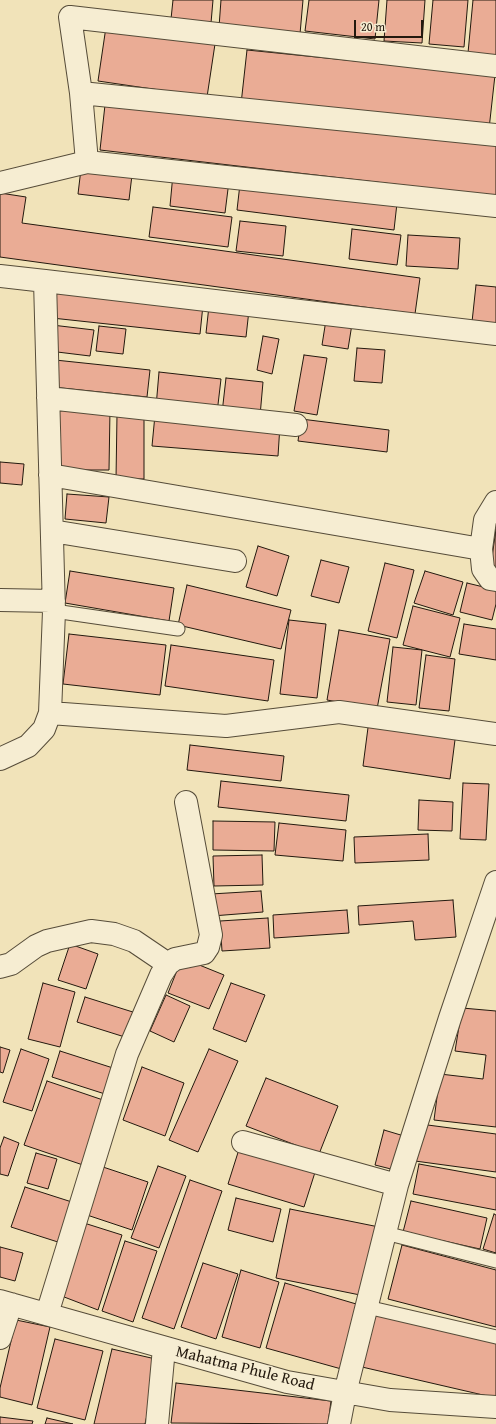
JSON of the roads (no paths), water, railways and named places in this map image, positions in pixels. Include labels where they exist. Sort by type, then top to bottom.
[{"type":"street","points":[[87,162],[81,93],[68,8],[496,66]]},
{"type":"street","points":[[81,93],[496,135]]},
{"type":"street","points":[[0,183],[87,162],[496,206]]},
{"type":"street","points":[[0,276],[496,334]]},
{"type":"street","points":[[0,759],[28,746],[44,729],[50,713],[54,606],[45,281]]},
{"type":"street","points":[[48,398],[296,425]]},
{"type":"street","points":[[50,475],[481,549]]},
{"type":"street","points":[[496,502],[485,520],[481,549],[483,569],[490,579],[496,580]]},
{"type":"street","points":[[52,531],[235,561]]},
{"type":"street","points":[[0,600],[54,606]]},
{"type":"street","points":[[50,713],[226,726],[339,712],[496,734]]},
{"type":"street","points":[[47,1314],[127,1054],[161,975],[168,964],[176,959],[204,953],[208,947],[211,935],[186,802]]},
{"type":"street","points":[[339,1424],[345,1392],[397,1185],[450,1018],[496,882]]},
{"type":"street","points":[[0,967],[11,964],[36,946],[47,941],[91,931],[114,934],[134,941],[168,964]]},
{"type":"street","points":[[243,1142],[397,1185]]},
{"type":"street","points":[[0,1338],[6,1303]]},
{"type":"street","name":"Mahatma Phule Road","points":[[6,1303],[287,1382],[390,1400],[496,1408]]},
{"type":"street","points":[[157,1424],[164,1348]]},
{"type":"lane","points":[[54,606],[178,629]]},
{"type":"lane","points":[[385,1233],[496,1261]]},
{"type":"lane","points":[[367,1306],[496,1337]]}]
